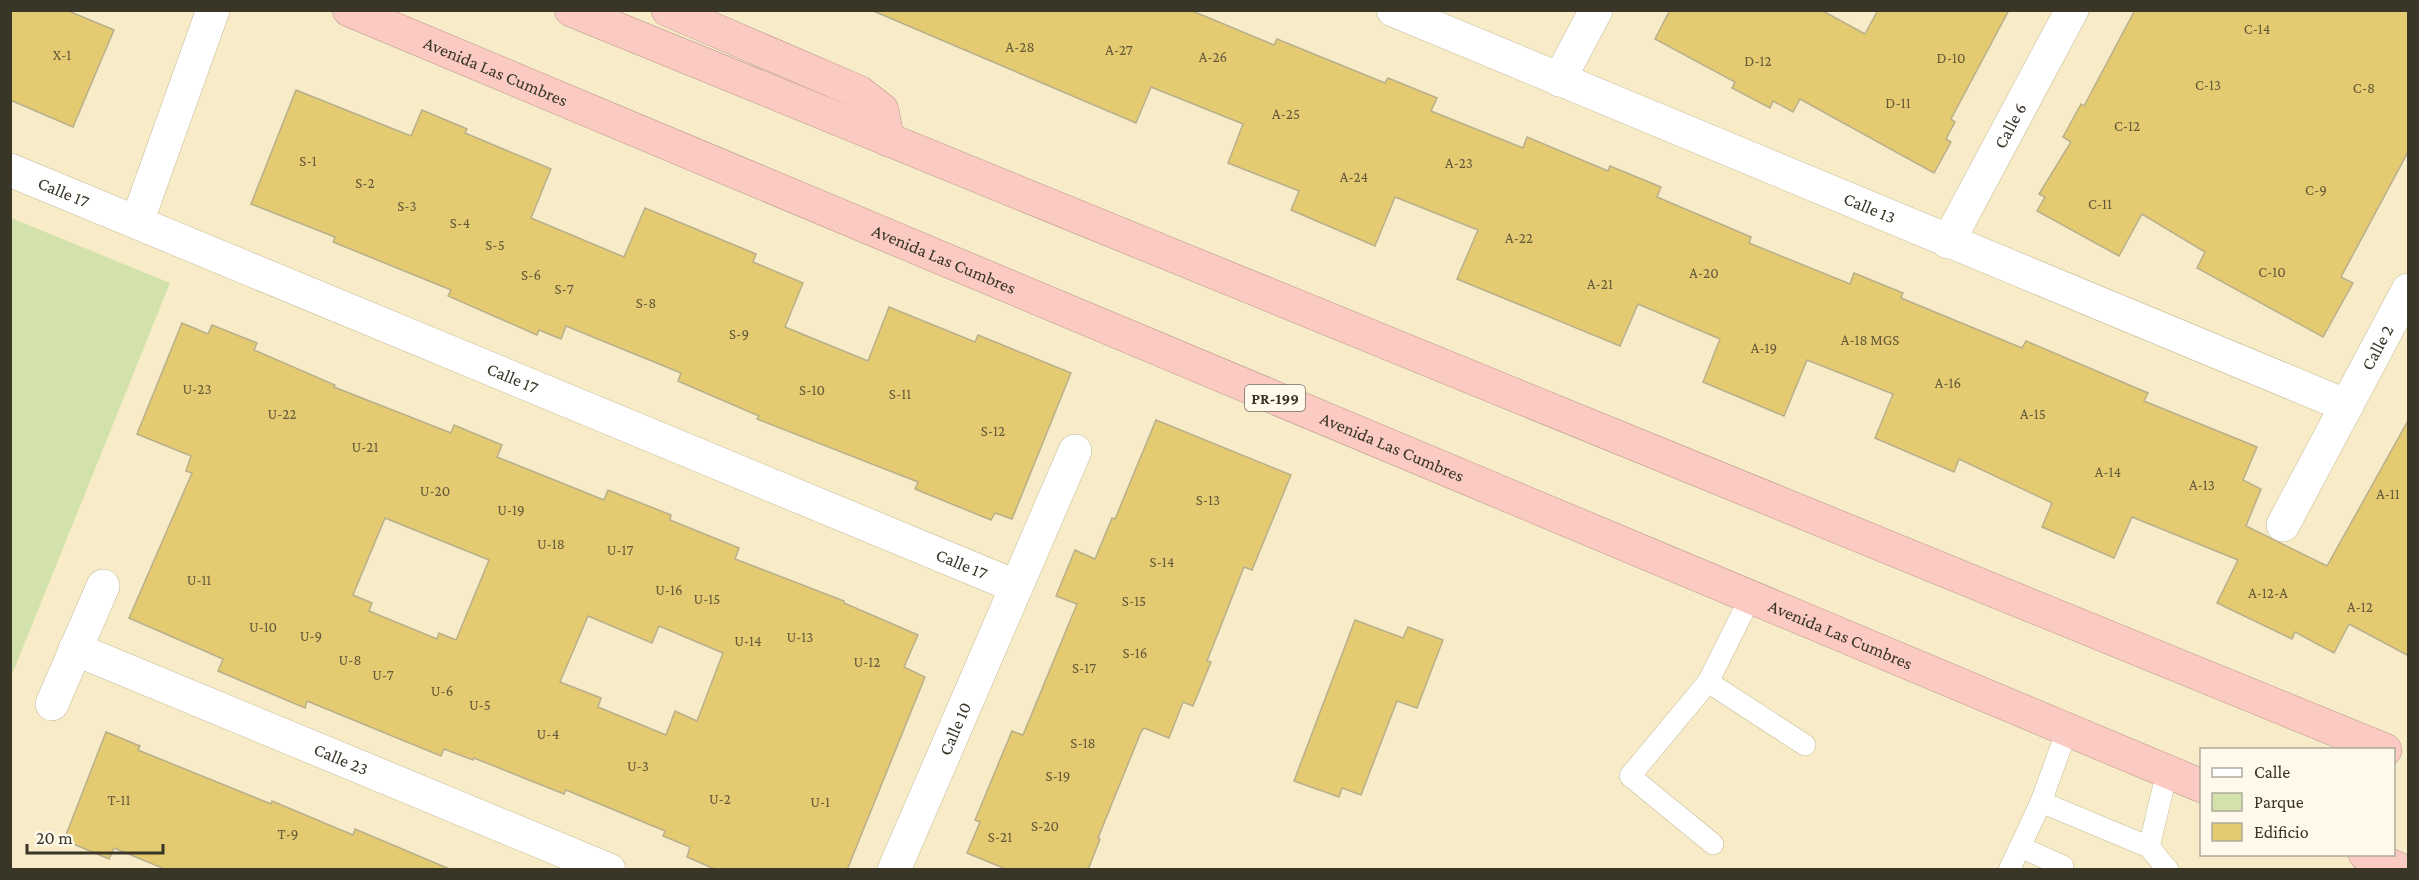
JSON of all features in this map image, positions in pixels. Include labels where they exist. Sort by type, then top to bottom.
[{"type":"highway","name":"Avenida Las Cumbres","points":[[349,10],[2200,785]]},
{"type":"highway","points":[[571,10],[2380,748]]},
{"type":"highway","points":[[668,10],[859,92],[882,110],[888,140]]},
{"type":"highway","points":[[2395,753],[2409,759]]},
{"type":"highway","points":[[2367,856],[2401,870]]},
{"type":"street","points":[[137,222],[213,10]]},
{"type":"street","name":"Calle 13","points":[[1393,10],[2347,406]]},
{"type":"street","points":[[1559,80],[1596,10]]},
{"type":"street","name":"Calle 6","points":[[1948,242],[2072,10]]},
{"type":"street","name":"Calle 17","points":[[10,170],[1015,586]]},
{"type":"street","name":"Calle 2","points":[[2283,525],[2409,290]]},
{"type":"street","name":"Calle 10","points":[[894,870],[1015,586],[1076,451]]},
{"type":"street","points":[[52,704],[103,586]]},
{"type":"street","name":"Calle 23","points":[[75,649],[609,870]]},
{"type":"lane","points":[[1713,844],[1630,776],[1708,682],[1750,598]]},
{"type":"lane","points":[[1708,682],[1804,745]]},
{"type":"lane","points":[[2008,870],[2041,802],[2067,730]]},
{"type":"lane","points":[[2149,847],[2167,772]]},
{"type":"lane","points":[[2041,802],[2149,847],[2168,870]]},
{"type":"lane","points":[[2020,847],[2063,866]]},
{"type":"green space","points":[[11,218],[170,283],[11,677]]},
{"type":"building","points":[[10,10],[66,10],[114,30],[73,127],[10,100]]},
{"type":"building","points":[[871,10],[1190,10],[1274,45],[1277,39],[1385,83],[1388,78],[1437,98],[1431,111],[1523,148],[1527,137],[1608,171],[1610,166],[1661,187],[1657,197],[1751,237],[1749,243],[1850,284],[1854,273],[1903,293],[1901,298],[2022,348],[2026,341],[2148,393],[2144,401],[2257,447],[2243,480],[2261,489],[2246,526],[2327,566],[2409,419],[2409,656],[2349,624],[2334,653],[2295,632],[2292,639],[2217,603],[2238,560],[2132,517],[2114,558],[2042,527],[2052,503],[1959,459],[1954,472],[1875,438],[1893,394],[1807,360],[1784,416],[1703,382],[1720,339],[1638,304],[1620,346],[1457,279],[1478,230],[1395,197],[1375,246],[1291,210],[1299,191],[1228,163],[1243,124],[1151,87],[1136,123]]},
{"type":"building","points":[[1670,10],[1821,10],[1865,34],[1878,10],[2009,10],[1951,119],[1955,122],[1946,139],[1951,142],[1934,173],[1800,99],[1793,112],[1773,101],[1770,108],[1732,88],[1735,82],[1655,39]]},
{"type":"building","points":[[2135,10],[2409,10],[2409,150],[2341,277],[2353,283],[2323,337],[2197,268],[2205,252],[2142,214],[2119,256],[2037,211],[2045,197],[2039,194],[2071,142],[2063,137],[2081,104],[2084,106]]},
{"type":"building","points":[[296,90],[411,136],[422,110],[467,129],[465,133],[551,169],[531,218],[624,257],[645,208],[756,254],[753,262],[803,283],[785,327],[868,361],[889,307],[975,342],[978,335],[1071,373],[1012,519],[995,513],[991,520],[915,489],[918,482],[757,419],[759,416],[678,381],[681,373],[566,326],[561,339],[539,330],[537,335],[448,296],[451,290],[333,242],[335,237],[251,204]]},
{"type":"building","points":[[182,323],[208,334],[212,325],[257,343],[254,350],[335,385],[334,387],[451,433],[454,425],[502,445],[497,457],[604,500],[608,490],[671,515],[670,520],[739,548],[735,559],[844,601],[844,603],[918,635],[904,667],[925,677],[847,870],[717,870],[687,857],[690,847],[663,836],[665,831],[566,790],[564,794],[474,758],[473,760],[444,749],[441,756],[307,701],[305,708],[218,671],[223,659],[129,618],[192,473],[186,471],[191,456],[137,434]],"holes":[[[385,518],[489,560],[456,640],[439,633],[437,639],[369,611],[372,603],[353,595]],[[588,616],[652,643],[659,626],[723,653],[697,721],[675,711],[666,735],[598,707],[601,698],[560,682]]]},
{"type":"building","points":[[1156,420],[1291,475],[1252,570],[1244,567],[1207,661],[1211,662],[1193,706],[1183,702],[1169,738],[1144,728],[1141,732],[1098,838],[1100,839],[1088,870],[1008,870],[967,853],[980,822],[975,820],[1012,731],[1023,735],[1077,604],[1056,596],[1075,550],[1095,559],[1112,518],[1115,519]]},
{"type":"building","points":[[1355,620],[1403,638],[1408,627],[1443,640],[1417,708],[1397,701],[1361,795],[1342,788],[1339,797],[1294,781]]},
{"type":"building","points":[[106,732],[140,746],[138,750],[271,804],[272,801],[353,835],[355,829],[452,870],[167,870],[114,848],[109,859],[64,840]]}]
